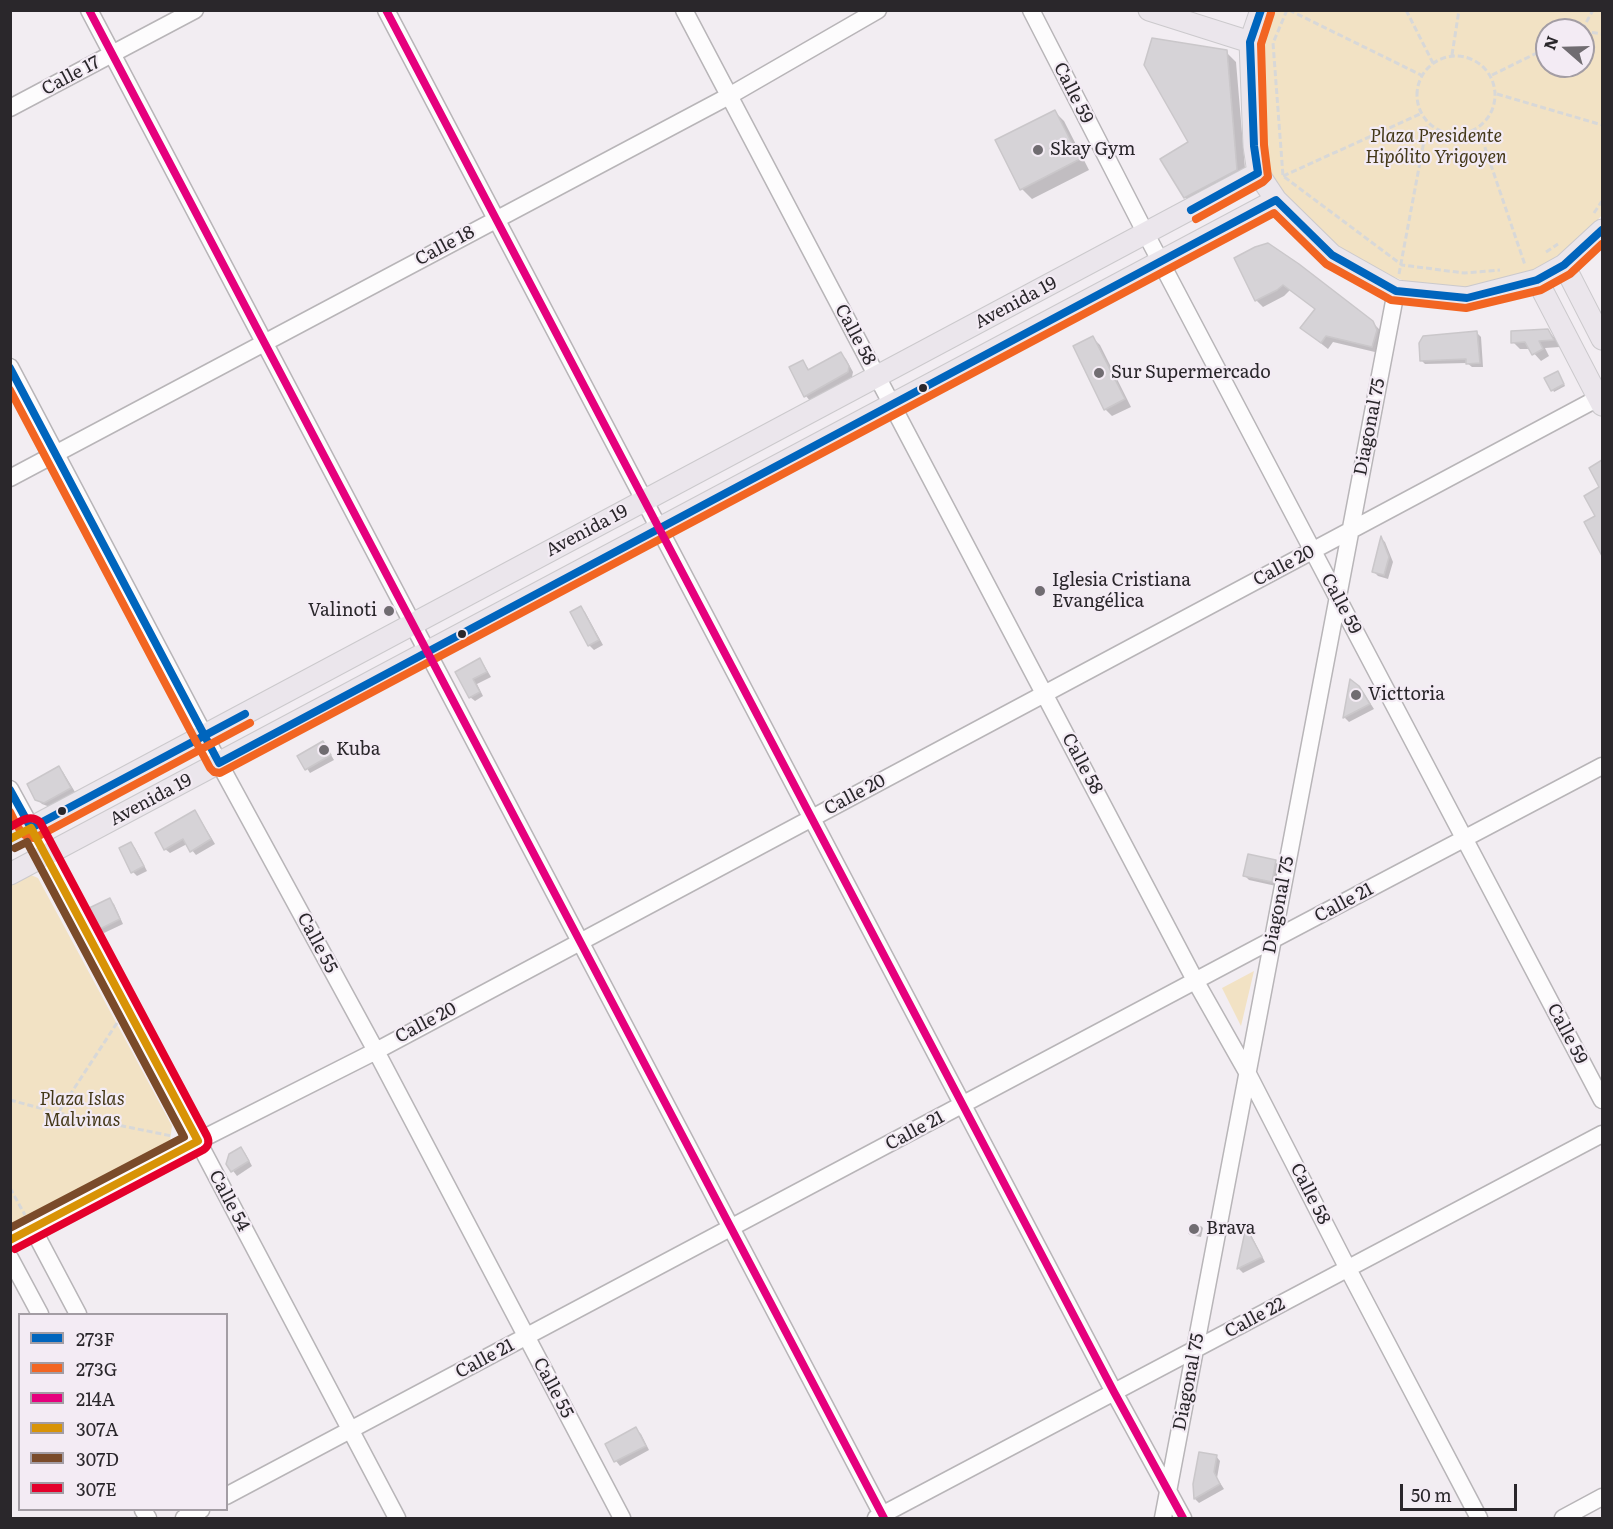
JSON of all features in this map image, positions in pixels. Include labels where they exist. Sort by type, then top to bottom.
[{"type":"main road","points":[[1149,10],[1250,42]]},
{"type":"main road","points":[[1258,11],[1250,42],[1254,146],[1258,174],[1276,200],[1332,255],[1396,291],[1467,298],[1533,272],[1564,265],[1597,223]]},
{"type":"main road","name":"Avenida 19","points":[[10,839],[1258,174]]},
{"type":"main road","name":"Avenida 19","points":[[10,874],[1276,200]]},
{"type":"main road","points":[[1564,265],[1602,339]]},
{"type":"main road","points":[[1533,272],[1601,400]]},
{"type":"street","points":[[89,10],[881,1517]]},
{"type":"street","name":"Calle 17","points":[[10,108],[195,10]]},
{"type":"street","points":[[386,10],[1114,1392],[1183,1518]]},
{"type":"street","name":"Calle 58","points":[[684,10],[1196,982],[1247,1072],[1479,1518]]},
{"type":"street","name":"Calle 18","points":[[10,477],[729,96],[878,10]]},
{"type":"street","name":"Calle 59","points":[[1031,10],[1160,261],[1602,1100]]},
{"type":"street","name":"Diagonal 75","points":[[1163,1518],[1396,291]]},
{"type":"street","name":"Calle 55","points":[[10,367],[219,763],[376,1051],[622,1518]]},
{"type":"street","name":"Calle 20","points":[[10,1240],[376,1051],[1313,551],[1350,529],[1601,400]]},
{"type":"street","name":"Calle 21","points":[[228,1495],[1602,766]]},
{"type":"street","name":"Calle 54","points":[[10,789],[397,1518]]},
{"type":"street","name":"Calle 22","points":[[881,1517],[1602,1134]]},
{"type":"street","points":[[33,1229],[77,1313]]},
{"type":"street","points":[[10,1258],[39,1313]]},
{"type":"street","points":[[1563,1518],[1602,1497]]},
{"type":"path","points":[[1421,75],[1288,10],[1273,43],[1283,176],[1402,265],[1464,273],[1505,269]]},
{"type":"path","points":[[1406,10],[1432,63]]},
{"type":"path","points":[[1452,55],[1459,10]]},
{"type":"path","points":[[1491,75],[1535,54]]},
{"type":"path","points":[[1452,55],[1474,59],[1491,75],[1497,94],[1492,114],[1478,129],[1452,136],[1427,124],[1420,114],[1416,95],[1421,75],[1432,63],[1452,55]]},
{"type":"path","points":[[1497,94],[1602,125]]},
{"type":"path","points":[[1283,176],[1420,114]]},
{"type":"path","points":[[1396,291],[1427,124]]},
{"type":"path","points":[[1478,129],[1526,267],[1533,272]]},
{"type":"path","points":[[1597,223],[1602,201]]},
{"type":"path","points":[[1546,253],[1562,241]]},
{"type":"path","points":[[58,1113],[127,1007]]},
{"type":"path","points":[[10,1100],[58,1113],[198,1141]]},
{"type":"path","points":[[10,1188],[33,1229]]},
{"type":"green space","name":"Plaza Presidente Hipólito Yrigoyen","points":[[1269,11],[1602,11],[1602,215],[1561,261],[1522,280],[1433,291],[1346,260],[1284,207],[1265,169],[1258,41]]},
{"type":"green space","name":"Plaza Islas Malvinas","points":[[26,873],[38,878],[172,1126],[169,1147],[11,1230],[10,881]]},
{"type":"green space","points":[[1254,971],[1241,1026],[1222,988]]},
{"type":"building","points":[[1152,38],[1227,50],[1237,170],[1184,198],[1160,159],[1188,142],[1144,65]]},
{"type":"building","name":"Skay Gym","points":[[1055,110],[1080,159],[1020,190],[995,140]]},
{"type":"building","points":[[1268,243],[1373,321],[1377,330],[1372,347],[1326,336],[1321,343],[1300,328],[1315,309],[1283,285],[1255,301],[1234,258]]},
{"type":"building","points":[[1548,329],[1554,340],[1539,341],[1543,349],[1532,355],[1525,342],[1511,343],[1511,331]]},
{"type":"building","points":[[1477,331],[1480,363],[1466,364],[1466,359],[1420,361],[1419,343],[1423,336]]},
{"type":"building","name":"Sur Supermercado","points":[[1093,336],[1125,399],[1104,410],[1073,346]]},
{"type":"building","points":[[841,352],[849,366],[848,372],[804,397],[789,367],[803,360],[808,370]]},
{"type":"building","points":[[1558,371],[1564,384],[1551,391],[1544,378]]},
{"type":"building","points":[[1602,460],[1602,556],[1584,522],[1595,516],[1584,496],[1599,487],[1589,468]]},
{"type":"building","points":[[1381,536],[1389,557],[1384,575],[1372,572]]},
{"type":"building","points":[[581,606],[599,640],[588,646],[570,612]]},
{"type":"building","points":[[480,658],[487,672],[473,679],[480,692],[469,698],[455,672]]},
{"type":"building","name":"Victtoria","points":[[1350,679],[1359,686],[1370,704],[1343,718]]},
{"type":"building","points":[[323,741],[331,755],[305,770],[297,756]]},
{"type":"building","points":[[59,766],[71,788],[44,803],[35,800],[27,784]]},
{"type":"building","points":[[195,810],[211,839],[190,852],[183,839],[164,850],[155,833]]},
{"type":"building","points":[[131,842],[144,866],[131,873],[119,848]]},
{"type":"building","points":[[1248,854],[1276,860],[1272,882],[1243,876]]},
{"type":"building","points":[[110,898],[120,919],[98,930],[87,909]]},
{"type":"building","points":[[241,1147],[249,1161],[231,1172],[226,1164],[229,1154]]},
{"type":"building","points":[[1246,1227],[1262,1257],[1237,1269]]},
{"type":"building","points":[[636,1427],[646,1446],[614,1462],[605,1444]]},
{"type":"building","points":[[1199,1452],[1217,1455],[1214,1472],[1220,1484],[1194,1499],[1193,1484]]},
{"type":"transit line","name":"214A","points":[[89,10],[884,1518]]},
{"type":"transit line","name":"214A","points":[[386,10],[1114,1392],[1183,1518]]},
{"type":"transit line","name":"273F","points":[[1191,210],[1258,173],[1254,146],[1250,42],[1261,10]]},
{"type":"transit line","name":"273G","points":[[1196,219],[1268,177],[1264,145],[1261,44],[1271,13]]},
{"type":"transit line","name":"273F","points":[[10,368],[219,763],[1276,200],[1332,255],[1396,291],[1467,298],[1537,280],[1564,265],[1602,230]]},
{"type":"transit line","name":"273G","points":[[10,390],[210,768],[220,773],[1274,213],[1326,264],[1391,300],[1466,308],[1541,290],[1570,274],[1602,244]]},
{"type":"transit line","name":"273F","points":[[10,790],[31,828],[245,714]]},
{"type":"transit line","name":"273G","points":[[10,812],[23,833],[30,838],[35,838],[250,723]]},
{"type":"transit line","name":"307E","points":[[10,827],[29,818],[40,822],[207,1136],[208,1142],[203,1150],[15,1249]]},
{"type":"transit line","name":"307A","points":[[10,839],[31,828],[198,1141],[10,1240]]},
{"type":"transit line","name":"307D","points":[[10,1228],[184,1137],[27,842],[15,848]]},
{"type":"place","name":"Skay Gym","points":[[1038,150]]},
{"type":"place","name":"Sur Supermercado","points":[[1099,373]]},
{"type":"place","name":"Iglesia Cristiana Evangélica","points":[[1040,591]]},
{"type":"place","name":"Valinoti","points":[[389,611]]},
{"type":"place","name":"Victtoria","points":[[1356,695]]},
{"type":"place","name":"Kuba","points":[[324,750]]},
{"type":"place","name":"Brava","points":[[1194,1229]]}]
